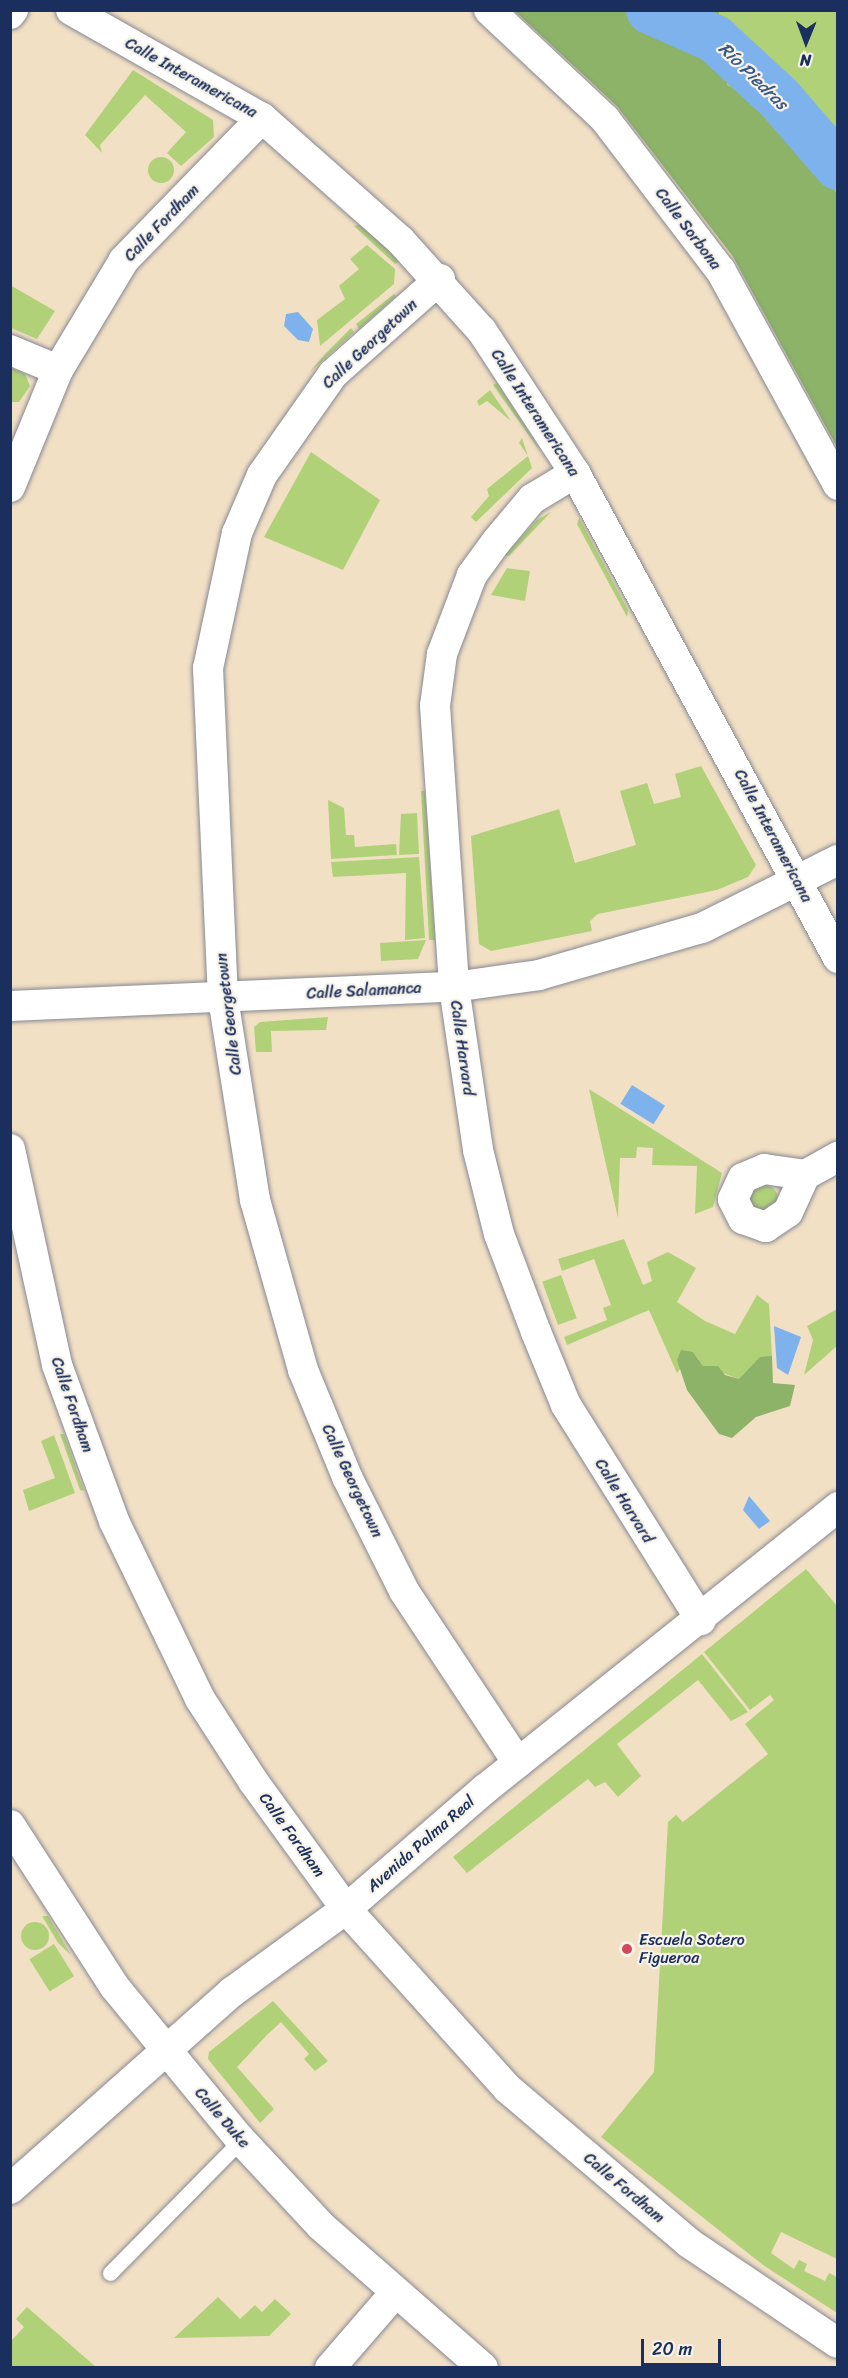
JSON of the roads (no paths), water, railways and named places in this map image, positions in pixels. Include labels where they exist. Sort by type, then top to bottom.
[{"type":"street","name":"Calle Interamericana","points":[[71,10],[262,118],[348,190],[440,279],[510,370],[575,473],[798,882],[837,958]]},
{"type":"street","name":"Calle Sorbona","points":[[489,10],[605,119],[721,271],[837,484]]},
{"type":"street","name":"Calle Fordham","points":[[10,487],[21,424],[58,370],[124,260],[262,118]]},
{"type":"street","name":"Calle Georgetown","points":[[440,279],[333,374],[262,475],[237,533],[208,668],[223,998],[255,1200],[303,1370],[347,1477],[404,1592],[518,1764]]},
{"type":"street","points":[[10,350],[58,370]]},
{"type":"street","name":"Calle Harvard","points":[[575,473],[532,499],[496,542],[468,584],[442,654],[435,706],[454,987],[478,1150],[499,1234],[536,1332],[566,1405],[701,1620]]},
{"type":"street","name":"Calle Salamanca","points":[[10,1006],[454,987],[540,975],[650,946],[798,882],[837,860]]},
{"type":"street","name":"Calle Fordham","points":[[10,1149],[57,1365],[114,1521],[200,1699],[346,1909],[507,2088],[689,2243],[837,2343]]},
{"type":"street","points":[[805,1175],[837,1157]]},
{"type":"street","name":"Avenida Palma Real","points":[[10,2189],[232,1992],[346,1909],[518,1764],[701,1620],[837,1507]]},
{"type":"street","name":"Calle Duke","points":[[10,1826],[74,1929],[164,2050],[241,2140],[395,2293],[483,2367]]},
{"type":"street","points":[[330,2367],[395,2293]]},
{"type":"lane","points":[[110,2273],[241,2140]]},
{"type":"water","points":[[298,312],[313,329],[309,342],[298,340],[284,326],[286,314]]},
{"type":"water","points":[[632,1085],[665,1106],[653,1124],[620,1104]]},
{"type":"water","points":[[774,1326],[801,1337],[788,1375],[777,1368]]},
{"type":"water","points":[[749,1496],[770,1521],[759,1529],[743,1510]]},
{"type":"waterway","name":"Río Piedras","points":[[650,10],[715,39],[779,98],[838,166]]},
{"type":"place","name":"Escuela Sotero Figueroa","points":[[627,1949]]}]
